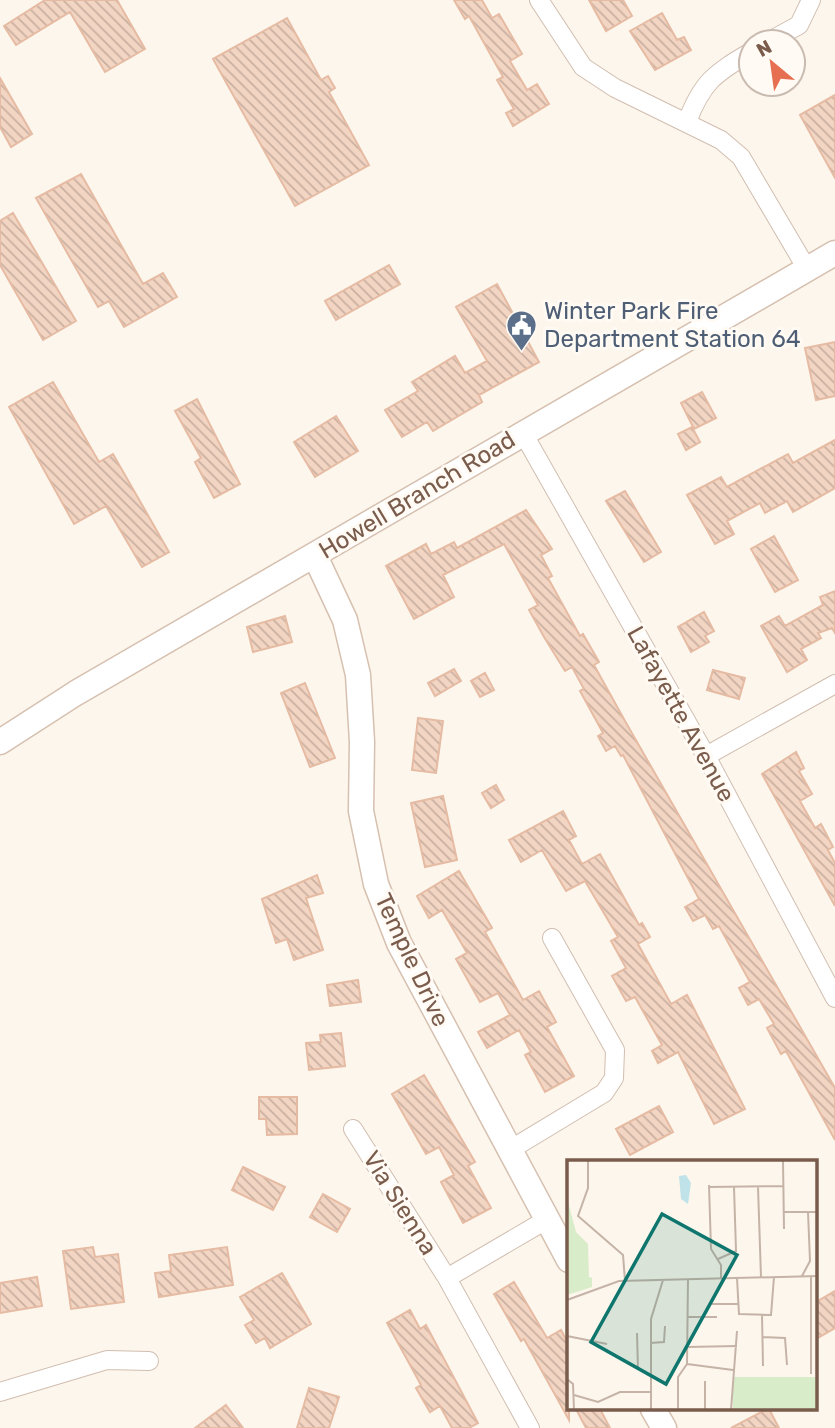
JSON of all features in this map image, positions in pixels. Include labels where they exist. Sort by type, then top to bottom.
[{"type":"main road","name":"Howell Branch Road","points":[[0,741],[76,693],[835,253]]},
{"type":"main road","name":"Temple Drive","points":[[315,556],[345,620],[358,676],[362,742],[361,811],[376,884],[399,943],[508,1151],[567,1256]]},
{"type":"main road","points":[[654,1410],[664,1428]]},
{"type":"street","points":[[539,0],[583,67],[615,88],[721,140],[741,156],[807,269]]},
{"type":"street","points":[[794,28],[799,25],[811,0]]},
{"type":"street","points":[[687,122],[697,94],[716,72],[737,60]]},
{"type":"street","name":"Lafayette Avenue","points":[[523,433],[706,756],[835,998]]},
{"type":"street","points":[[706,756],[835,684]]},
{"type":"street","points":[[508,1151],[604,1093],[614,1078],[615,1050],[552,938]]},
{"type":"street","name":"Via Sienna","points":[[353,1129],[447,1278],[530,1428]]},
{"type":"street","name":"Via Sienna","points":[[447,1278],[547,1220]]},
{"type":"street","points":[[0,1392],[107,1360],[149,1361]]},
{"type":"building","points":[[45,0],[117,0],[145,49],[105,72],[70,12],[16,45],[4,26]]},
{"type":"building","points":[[454,0],[482,0],[492,18],[499,14],[522,54],[510,61],[527,90],[537,84],[549,104],[513,126],[506,113],[514,109],[497,80],[503,77],[469,16],[465,19]]},
{"type":"building","points":[[589,0],[623,0],[632,16],[606,31]]},
{"type":"building","points":[[662,13],[677,40],[684,37],[691,50],[655,70],[630,31]]},
{"type":"building","points":[[287,18],[321,80],[328,76],[335,88],[329,92],[369,165],[295,206],[213,59]]},
{"type":"building","points":[[0,78],[32,134],[11,147],[0,127]]},
{"type":"building","points":[[835,95],[835,178],[800,115]]},
{"type":"building","points":[[81,174],[143,284],[163,273],[177,297],[124,327],[109,301],[98,307],[36,198]]},
{"type":"building","points":[[13,213],[76,321],[43,340],[0,265],[0,221]]},
{"type":"building","points":[[389,265],[400,284],[336,320],[325,301]]},
{"type":"building","points":[[497,284],[539,362],[479,395],[482,402],[433,431],[427,422],[402,437],[385,410],[418,391],[412,382],[455,356],[465,373],[487,361],[456,307]]},
{"type":"building","points":[[835,342],[835,396],[816,400],[805,348]]},
{"type":"building","points":[[53,382],[99,462],[113,454],[169,552],[142,567],[106,506],[74,524],[9,407]]},
{"type":"building","points":[[702,392],[716,418],[694,429],[681,403]]},
{"type":"building","points":[[197,399],[240,484],[214,498],[195,462],[201,458],[175,411]]},
{"type":"building","points":[[336,416],[358,451],[315,477],[294,442]]},
{"type":"building","points":[[692,427],[700,442],[686,450],[678,434]]},
{"type":"building","points":[[835,440],[835,488],[793,512],[787,501],[765,513],[760,503],[727,521],[734,534],[715,544],[687,495],[721,477],[727,487],[788,454],[793,463]]},
{"type":"building","points":[[625,491],[661,552],[644,562],[606,501]]},
{"type":"building","points":[[526,510],[552,549],[541,555],[552,576],[548,578],[580,636],[583,634],[599,662],[594,665],[835,1088],[835,1140],[786,1051],[781,1054],[767,1028],[774,1024],[759,999],[748,1005],[739,988],[750,982],[719,926],[713,929],[705,915],[693,921],[685,907],[699,899],[623,755],[621,756],[615,746],[606,751],[598,736],[603,733],[580,691],[584,689],[572,667],[565,671],[529,610],[538,605],[504,544],[443,575],[454,597],[414,619],[386,566],[426,544],[431,554],[454,542],[457,548]]},
{"type":"building","points":[[774,536],[798,580],[775,592],[751,549]]},
{"type":"building","points":[[835,591],[835,633],[832,628],[818,633],[821,638],[801,649],[807,660],[787,672],[761,626],[779,616],[785,626],[823,605],[820,597]]},
{"type":"building","points":[[704,612],[714,631],[705,636],[709,642],[691,652],[678,627]]},
{"type":"building","points":[[285,616],[292,642],[253,652],[247,627]]},
{"type":"building","points":[[454,669],[461,681],[435,696],[428,683]]},
{"type":"building","points":[[713,670],[745,678],[739,699],[707,690]]},
{"type":"building","points":[[485,673],[494,690],[480,697],[471,681]]},
{"type":"building","points":[[305,683],[335,758],[310,767],[281,693]]},
{"type":"building","points":[[418,718],[443,721],[436,773],[412,770]]},
{"type":"building","points":[[796,752],[804,768],[799,771],[812,794],[800,801],[815,828],[821,824],[833,847],[828,850],[835,863],[835,906],[762,774]]},
{"type":"building","points":[[496,785],[504,800],[491,808],[482,793]]},
{"type":"building","points":[[443,796],[457,860],[425,867],[411,803]]},
{"type":"building","points":[[563,811],[576,836],[569,840],[582,864],[600,854],[639,925],[642,923],[650,937],[638,944],[671,1004],[687,995],[745,1109],[714,1124],[678,1052],[658,1063],[652,1051],[662,1045],[635,997],[626,1001],[612,976],[626,968],[611,941],[618,937],[585,881],[566,891],[542,850],[521,862],[509,840]]},
{"type":"building","points":[[459,871],[492,928],[485,932],[523,1000],[539,991],[556,1022],[547,1027],[574,1076],[545,1092],[525,1055],[531,1052],[519,1030],[487,1048],[478,1032],[510,1015],[498,993],[480,1002],[456,959],[467,953],[442,910],[429,918],[417,896]]},
{"type":"building","points":[[317,875],[323,893],[306,898],[323,950],[294,960],[287,939],[276,943],[262,899]]},
{"type":"building","points":[[358,980],[361,1002],[330,1006],[327,985]]},
{"type":"building","points":[[341,1033],[345,1066],[309,1070],[306,1043],[321,1042],[320,1035]]},
{"type":"building","points":[[424,1075],[475,1162],[468,1166],[491,1208],[463,1223],[441,1182],[454,1175],[439,1147],[426,1154],[392,1094]]},
{"type":"building","points":[[259,1097],[297,1097],[297,1134],[267,1135],[266,1119],[259,1119]]},
{"type":"building","points":[[659,1106],[673,1132],[630,1155],[616,1129]]},
{"type":"building","points":[[243,1167],[285,1187],[273,1210],[232,1190]]},
{"type":"building","points":[[323,1194],[350,1209],[337,1232],[310,1217]]},
{"type":"building","points":[[93,1247],[95,1257],[118,1254],[124,1302],[71,1309],[63,1251]]},
{"type":"building","points":[[227,1247],[233,1285],[159,1297],[155,1273],[171,1271],[169,1255]]},
{"type":"building","points":[[282,1273],[311,1324],[270,1348],[265,1338],[256,1343],[245,1325],[254,1320],[240,1297]]},
{"type":"building","points":[[37,1277],[42,1306],[0,1313],[0,1283]]},
{"type":"building","points":[[514,1282],[547,1338],[561,1330],[567,1341],[569,1420],[524,1339],[521,1341],[494,1294]]},
{"type":"building","points":[[835,1291],[835,1328],[818,1338],[818,1301]]},
{"type":"building","points":[[410,1310],[420,1329],[426,1325],[478,1423],[469,1428],[452,1428],[440,1406],[430,1412],[416,1388],[421,1385],[387,1323]]},
{"type":"building","points":[[309,1388],[339,1397],[329,1428],[297,1428]]},
{"type":"building","points":[[226,1405],[243,1428],[195,1428]]},
{"type":"building","points":[[577,1410],[601,1410],[610,1428],[586,1428]]},
{"type":"building","points":[[770,1410],[779,1428],[731,1428]]},
{"type":"place","name":"Winter Park Fire Department Station 64","points":[[521,352]]}]
